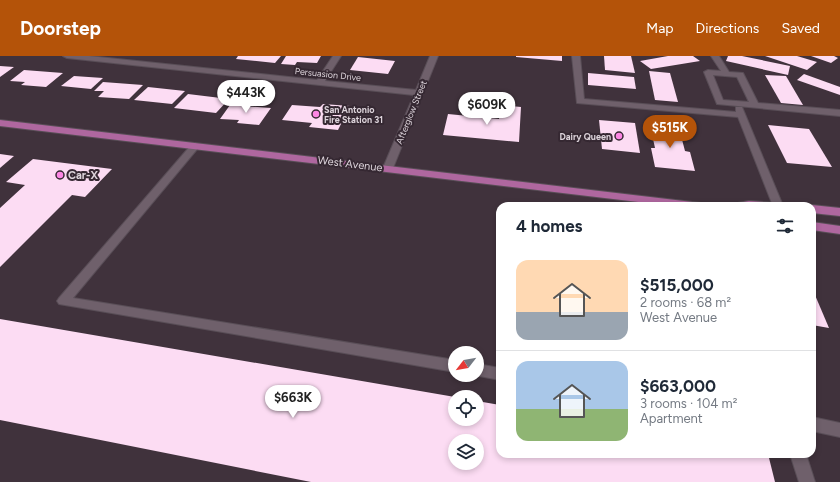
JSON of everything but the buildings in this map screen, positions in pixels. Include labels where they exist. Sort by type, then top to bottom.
[{"type":"main road","name":"West Avenue","points":[[0,123],[667,202]]},
{"type":"main road","points":[[816,209],[840,212]]},
{"type":"main road","points":[[816,227],[840,230]]},
{"type":"street","name":"Persuasion Drive","points":[[67,56],[419,93]]},
{"type":"street","points":[[319,83],[337,56]]},
{"type":"street","name":"Afterglow Street","points":[[388,168],[434,56]]},
{"type":"street","points":[[576,56],[580,101],[741,115]]},
{"type":"street","points":[[715,56],[726,73]]},
{"type":"street","points":[[755,106],[740,75],[708,72],[720,102],[755,106],[840,113]]},
{"type":"street","points":[[737,104],[775,202]]},
{"type":"street","points":[[195,146],[63,302],[448,365]]},
{"type":"street","points":[[484,371],[496,373]]},
{"type":"street","points":[[816,425],[840,430]]},
{"type":"street","points":[[799,458],[807,482]]},
{"type":"place","name":"San Antonio Fire Station 31","points":[[316,114]]},
{"type":"place","name":"Dairy Queen","points":[[619,136]]},
{"type":"place","name":"Car-X","points":[[60,175]]}]
